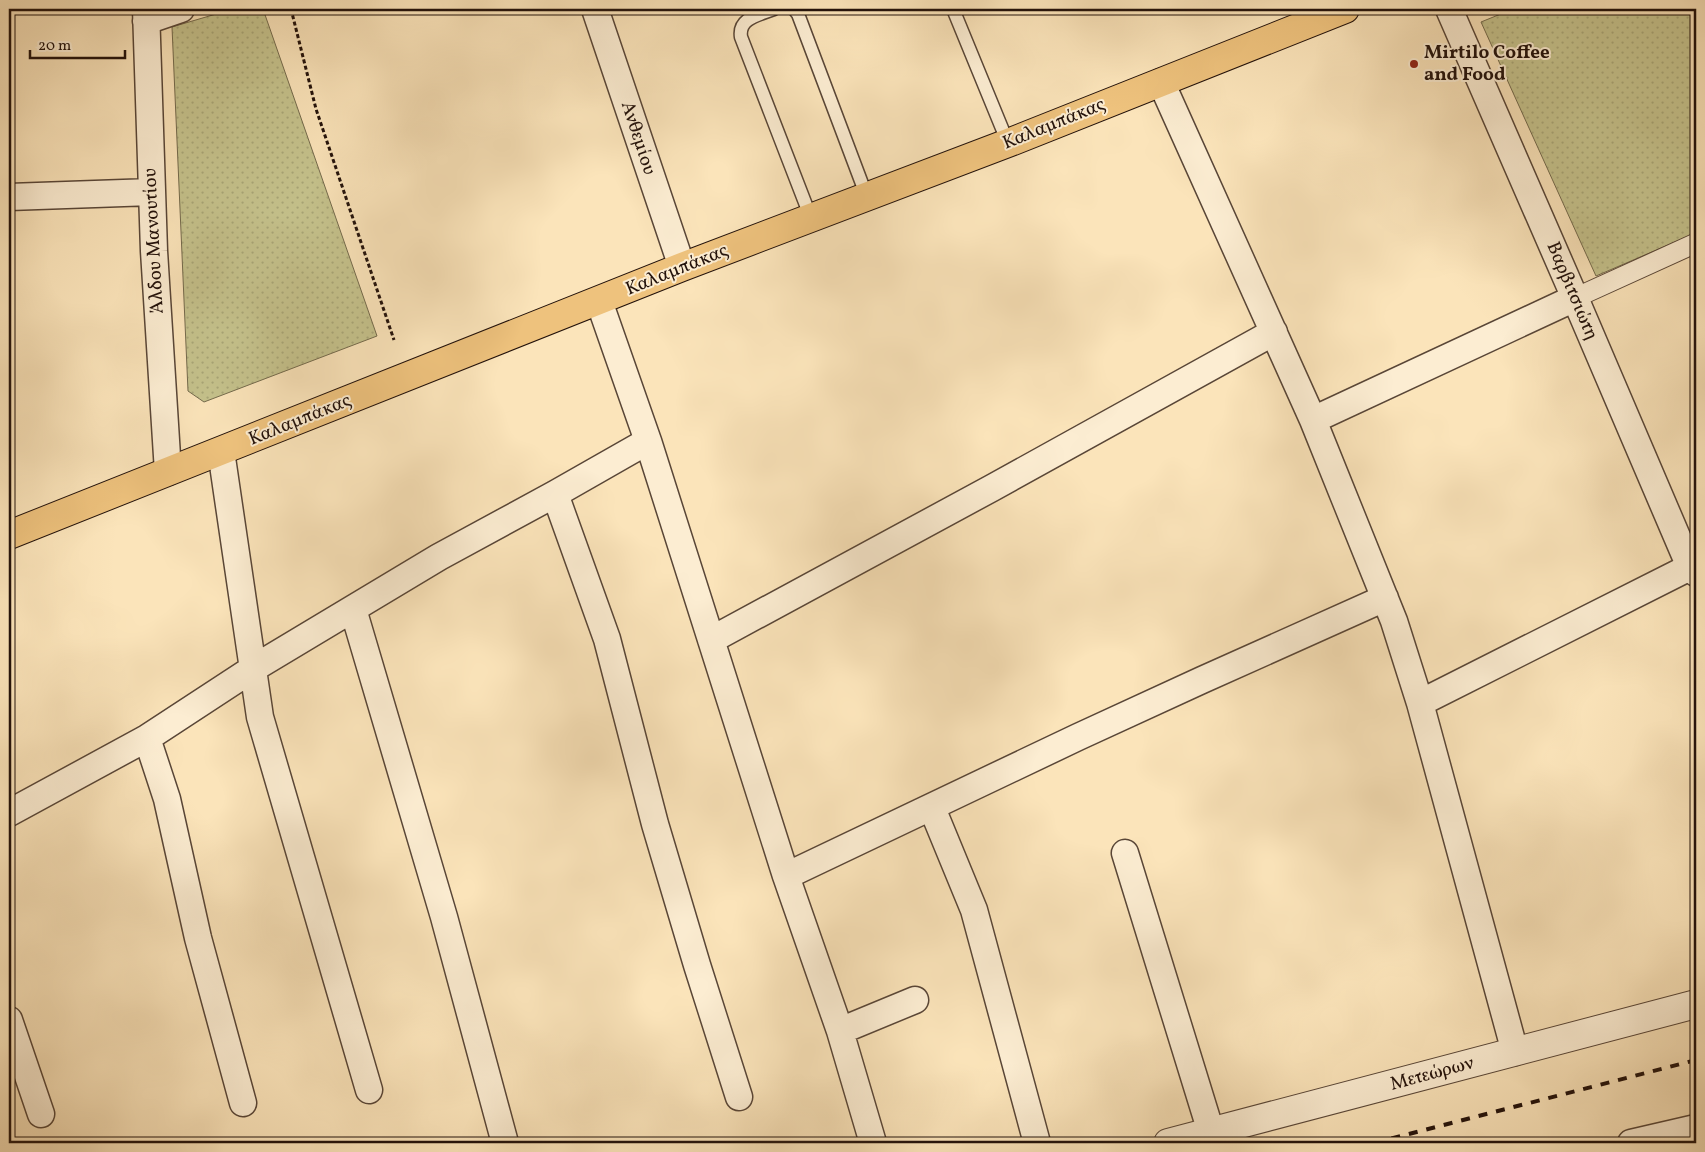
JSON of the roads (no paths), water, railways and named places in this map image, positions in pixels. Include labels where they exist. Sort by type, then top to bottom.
[{"type":"main road","name":"Καλαμπάκας","points":[[9,535],[682,268],[1008,143],[1343,9]]},
{"type":"street","points":[[146,15],[181,9]]},
{"type":"street","name":"Ανθεμίου","points":[[595,9],[682,268]]},
{"type":"street","name":"Βαρβιτσιώτη","points":[[1449,9],[1693,570]]},
{"type":"street","name":"Άλδου Μανουτίου","points":[[146,15],[152,192],[168,472]]},
{"type":"street","points":[[1161,82],[1313,420],[1385,598],[1408,662],[1420,703],[1515,1052]]},
{"type":"street","points":[[9,197],[152,192]]},
{"type":"street","points":[[1313,420],[1696,243]]},
{"type":"street","points":[[599,301],[648,441],[786,876],[840,1032],[873,1143]]},
{"type":"street","points":[[711,640],[992,488],[1274,332]]},
{"type":"street","points":[[9,813],[147,738],[254,668],[439,557],[648,441]]},
{"type":"street","points":[[221,451],[260,717],[369,1090]]},
{"type":"street","points":[[555,494],[607,640],[654,824],[739,1097]]},
{"type":"street","points":[[1420,703],[1693,570]]},
{"type":"street","points":[[786,876],[1158,700],[1385,598]]},
{"type":"street","points":[[353,609],[444,917],[504,1143]]},
{"type":"street","points":[[147,738],[167,799],[198,938],[244,1103]]},
{"type":"street","points":[[932,808],[974,910],[1037,1143]]},
{"type":"street","points":[[1125,853],[1211,1132]]},
{"type":"street","points":[[840,1032],[915,1000]]},
{"type":"street","name":"Μετεώρων","points":[[1168,1143],[1696,1004]]},
{"type":"street","points":[[9,1020],[41,1114]]},
{"type":"street","points":[[1631,1143],[1696,1128]]},
{"type":"lane","points":[[774,9],[742,23],[741,37],[811,218]]},
{"type":"lane","points":[[794,9],[798,14],[867,197]]},
{"type":"lane","points":[[953,9],[1008,143]]},
{"type":"railway","points":[[1374,1143],[1696,1060]]},
{"type":"place","name":"Mirtilo Coffee and Food","points":[[1414,64]]}]
